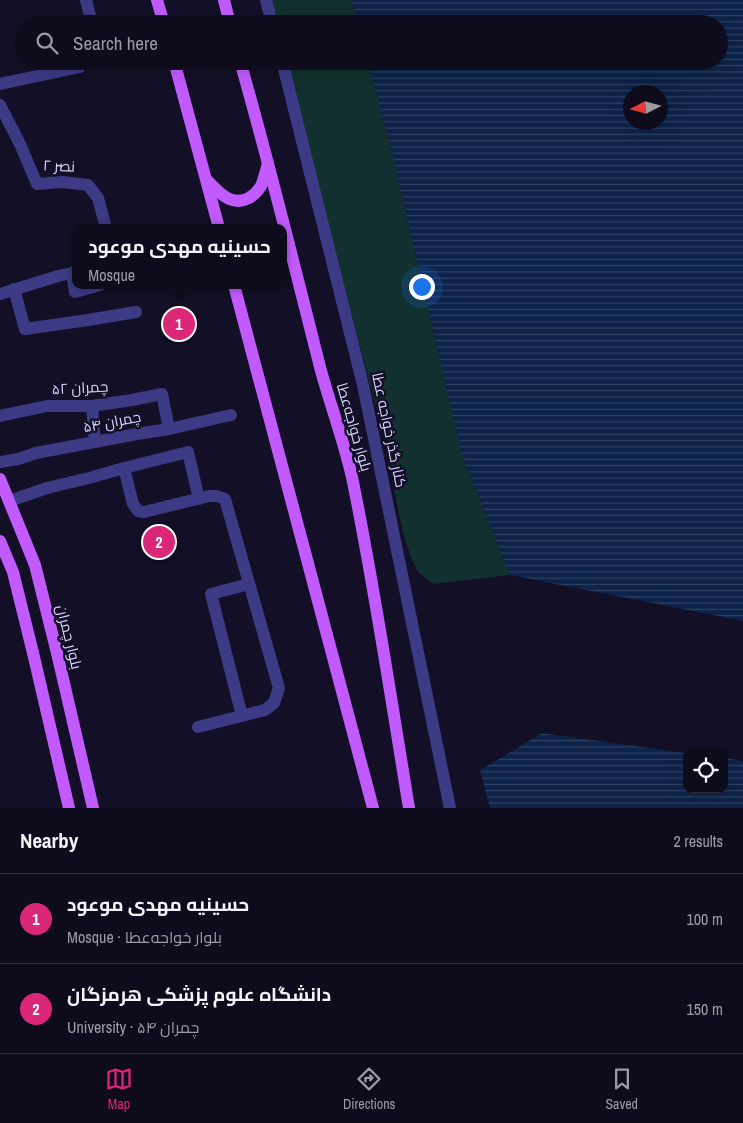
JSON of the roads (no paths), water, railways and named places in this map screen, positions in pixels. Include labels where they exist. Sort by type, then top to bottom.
[{"type":"main road","points":[[157,0],[161,15]]},
{"type":"main road","points":[[224,0],[228,15]]},
{"type":"main road","points":[[176,70],[218,224]]},
{"type":"main road","name":"بلوار خواجه‌عطا","points":[[242,70],[268,162],[281,224]]},
{"type":"main road","points":[[206,179],[227,198],[231,200],[245,200],[260,188],[268,162]]},
{"type":"main road","name":"بلوار خواجه‌عطا","points":[[288,256],[353,480],[370,567],[409,808]]},
{"type":"main road","points":[[235,289],[373,808]]},
{"type":"main road","name":"بلوار چمران","points":[[0,479],[35,565],[93,808]]},
{"type":"main road","points":[[0,541],[13,572],[69,808]]},
{"type":"main road","points":[[34,657],[57,653]]},
{"type":"street","points":[[86,0],[90,15]]},
{"type":"street","points":[[266,0],[270,15]]},
{"type":"street","points":[[0,84],[66,70]]},
{"type":"street","name":"کنار گذر خواجه عطا","points":[[284,70],[364,385],[450,808]]},
{"type":"street","name":"نصر ۲","points":[[0,104],[37,184],[62,182],[88,185],[98,198],[105,224]]},
{"type":"street","points":[[0,294],[72,272]]},
{"type":"street","points":[[14,289],[24,329],[136,312]]},
{"type":"street","points":[[75,289],[75,292],[86,289]]},
{"type":"street","name":"چمران ۵۲","points":[[0,416],[47,406],[92,406],[162,394],[169,429]]},
{"type":"street","points":[[92,406],[95,442]]},
{"type":"street","name":"چمران ۵۴","points":[[0,462],[36,453],[169,429],[231,415]]},
{"type":"street","points":[[8,501],[54,486],[188,452],[199,499]]},
{"type":"street","points":[[124,468],[132,504],[138,511],[144,512],[218,496],[225,499],[250,584],[279,688],[274,703],[265,710],[198,727]]},
{"type":"street","points":[[242,716],[211,594],[250,584]]},
{"type":"water","points":[[352,0],[743,0],[743,621],[510,575],[462,454],[391,148],[370,70],[728,70],[728,15],[356,15]]},
{"type":"water","points":[[542,733],[683,752],[683,793],[728,793],[728,759],[743,761],[743,808],[490,808],[480,770]]},
{"type":"place","name":"حسینیه مهدی موعود","points":[[179,324]]},
{"type":"place","name":"دانشگاه علوم پزشکی هرمزگان","points":[[159,542]]}]
